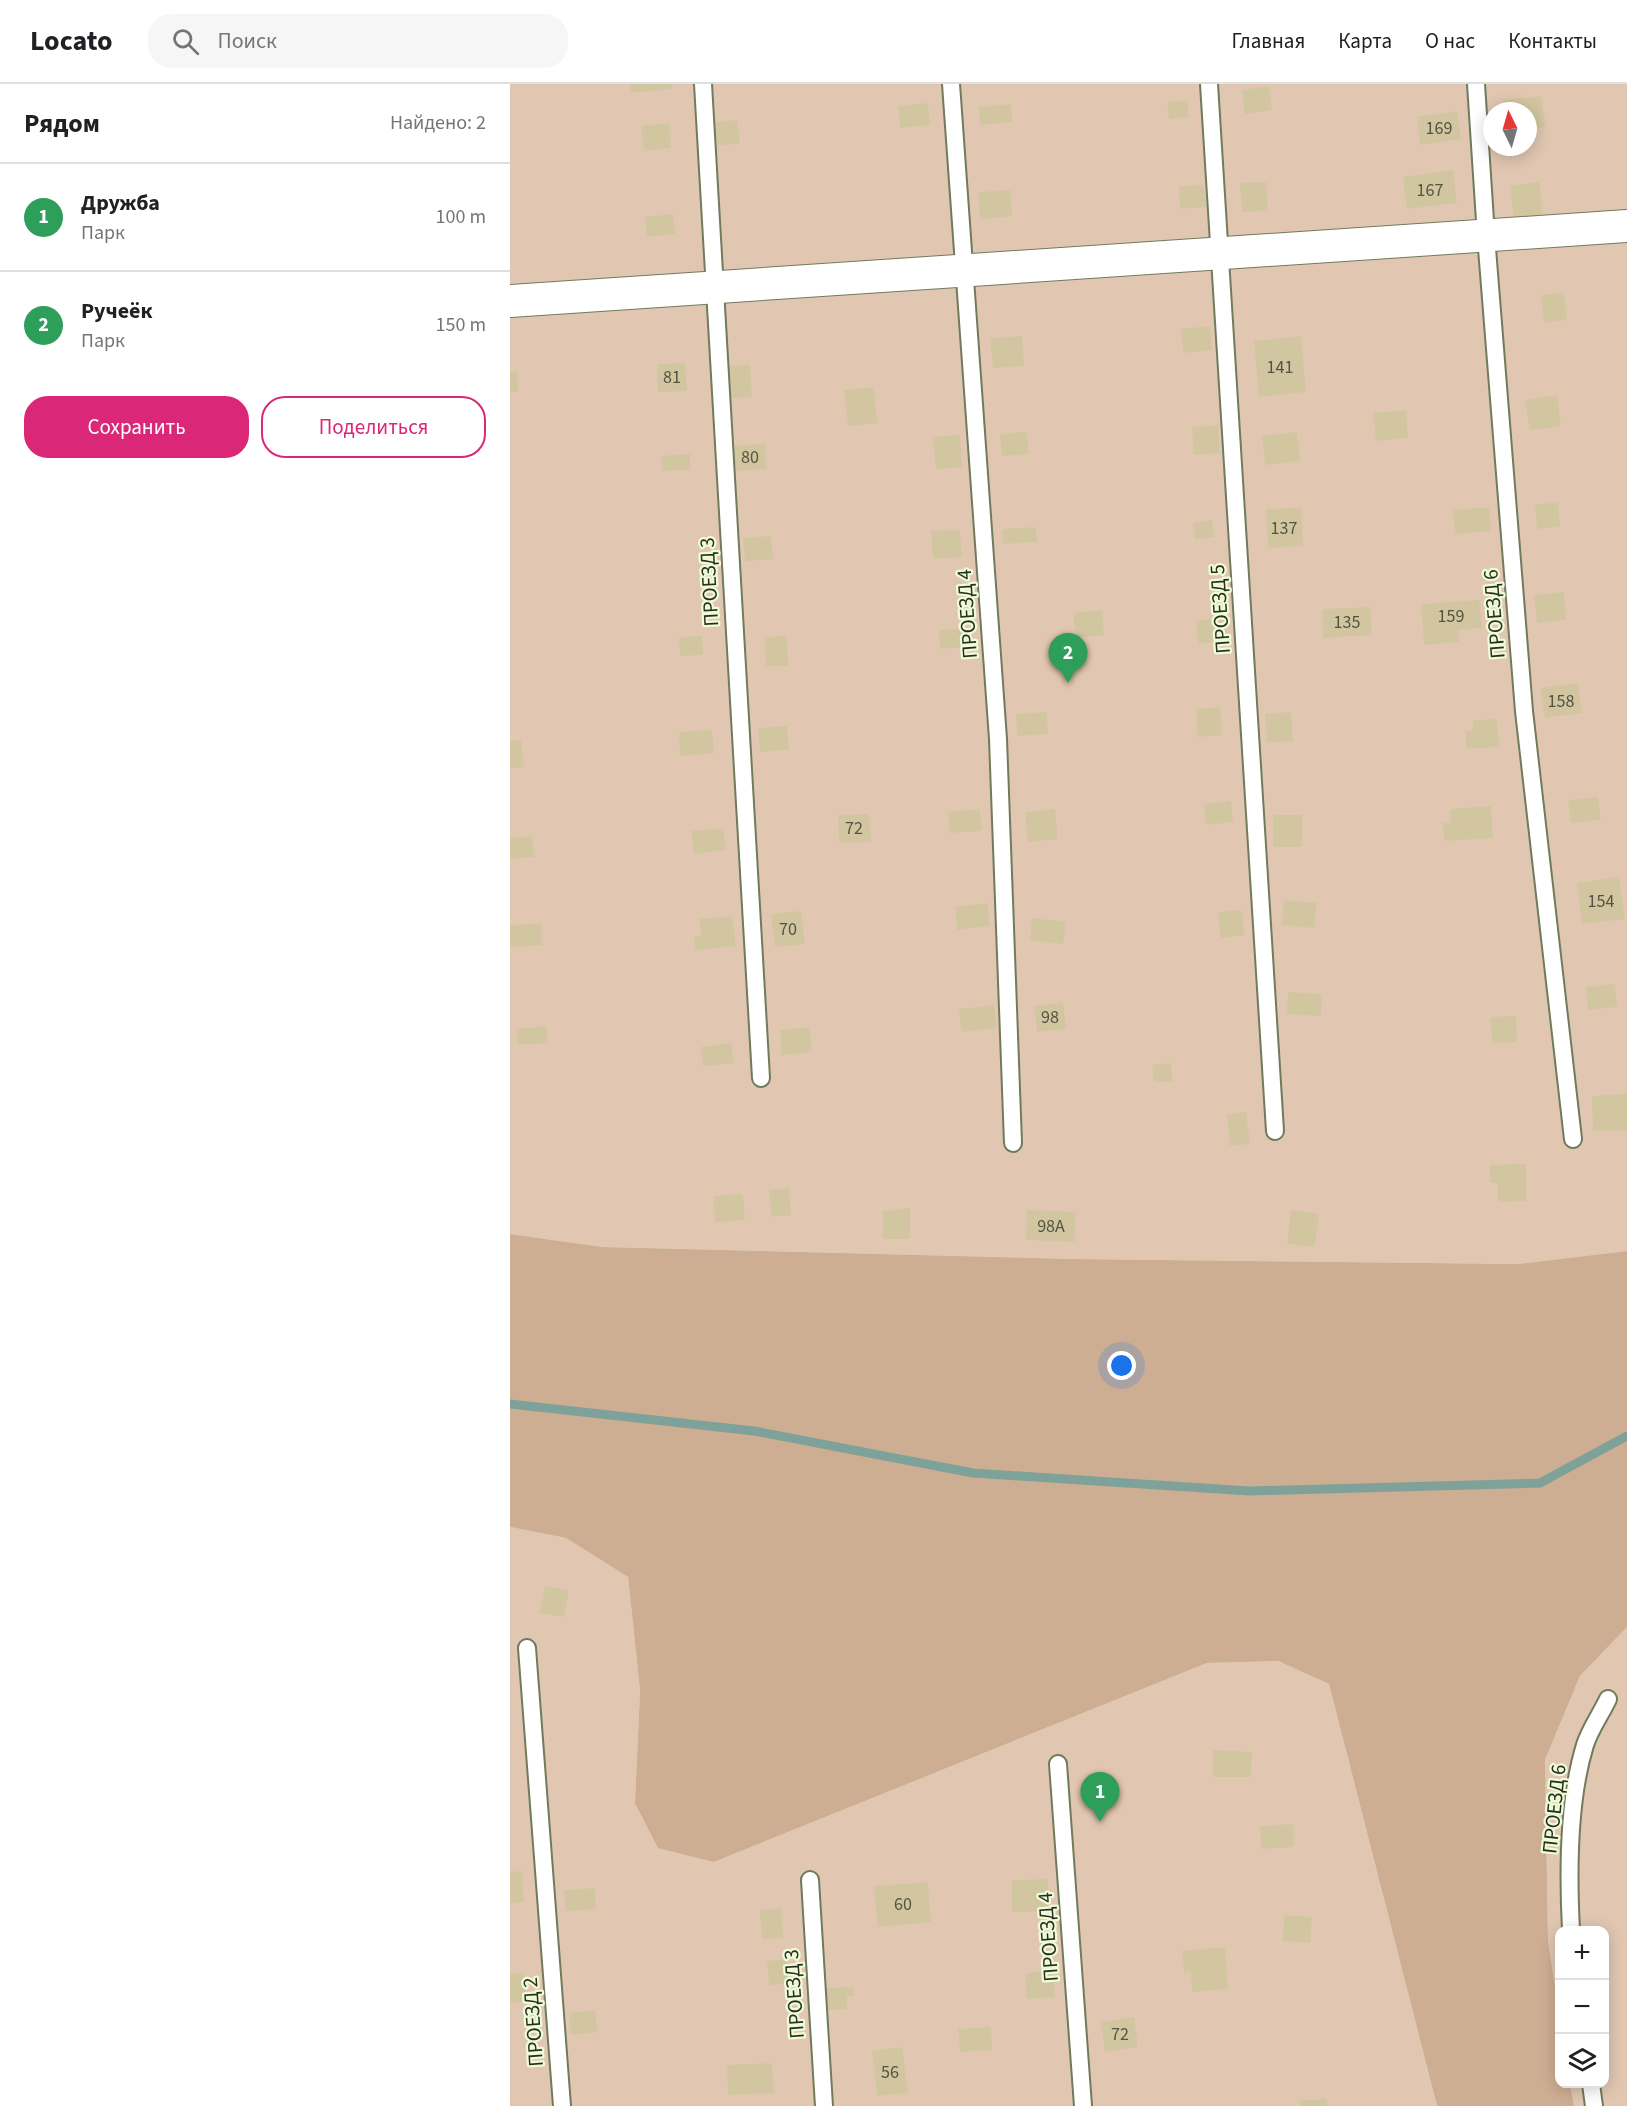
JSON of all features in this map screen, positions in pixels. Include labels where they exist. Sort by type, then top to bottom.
[{"type":"street","points":[[510,301],[1627,226]]},
{"type":"lane","name":"ПРОЕЗД 3","points":[[703,84],[761,1078]]},
{"type":"lane","name":"ПРОЕЗД 4","points":[[951,84],[999,739],[1013,1143]]},
{"type":"lane","name":"ПРОЕЗД 5","points":[[1209,84],[1275,1131]]},
{"type":"lane","name":"ПРОЕЗД 6","points":[[1476,84],[1524,711],[1573,1139]]},
{"type":"lane","name":"ПРОЕЗД 2","points":[[527,1648],[562,2106]]},
{"type":"lane","name":"ПРОЕЗД 6","points":[[1571,1926],[1569,1887],[1575,1797],[1585,1743],[1608,1699]]},
{"type":"lane","name":"ПРОЕЗД 4","points":[[1058,1764],[1083,2106]]},
{"type":"lane","name":"ПРОЕЗД 3","points":[[810,1880],[824,2106]]},
{"type":"lane","points":[[1592,2088],[1594,2106]]},
{"type":"shaded area","points":[[510,84],[1627,84],[1627,1251],[1518,1264],[1073,1259],[603,1247],[510,1234]]},
{"type":"shaded area","points":[[510,1234],[603,1247],[1073,1259],[1518,1264],[1627,1251],[1627,1627],[1580,1676],[1545,1760],[1548,1940],[1555,1987],[1555,2088],[1571,2088],[1574,2106],[1437,2106],[1329,1684],[1278,1661],[1207,1663],[714,1862],[658,1848],[635,1803],[640,1690],[628,1577],[566,1538],[510,1527]]},
{"type":"shaded area","points":[[510,1527],[566,1538],[628,1577],[640,1690],[635,1803],[714,1862],[1207,1663],[1278,1661],[1329,1684],[1437,2106],[510,2106]]},
{"type":"shaded area","points":[[1627,1627],[1627,2106],[1574,2106],[1571,2088],[1609,2088],[1609,1926],[1555,1926],[1555,1987],[1548,1940],[1545,1760],[1580,1676]]},
{"type":"building","points":[[630,84],[672,84],[672,89],[631,93]]},
{"type":"building","points":[[1269,86],[1272,110],[1245,114],[1242,90]]},
{"type":"building","points":[[1541,96],[1545,127],[1537,128],[1537,102],[1503,102],[1503,100]]},
{"type":"building","points":[[1187,100],[1189,117],[1169,119],[1167,102]]},
{"type":"building","points":[[928,103],[930,125],[900,128],[898,106]]},
{"type":"building","points":[[1011,104],[1012,122],[980,125],[979,107]]},
{"type":"building","points":[[1457,111],[1461,139],[1420,145],[1417,117]]},
{"type":"building","points":[[737,120],[740,144],[717,145],[715,122]]},
{"type":"building","points":[[669,123],[671,148],[644,151],[641,126]]},
{"type":"building","points":[[1453,170],[1457,203],[1407,209],[1403,177]]},
{"type":"building","points":[[1266,182],[1268,211],[1242,212],[1240,183]]},
{"type":"building","points":[[1539,182],[1543,214],[1514,217],[1510,186]]},
{"type":"building","points":[[1204,185],[1206,207],[1180,209],[1179,186]]},
{"type":"building","points":[[1010,190],[1012,216],[980,219],[978,192]]},
{"type":"building","points":[[673,214],[675,234],[647,237],[645,217]]},
{"type":"building","points":[[1564,293],[1567,320],[1544,323],[1541,295]]},
{"type":"building","points":[[1210,326],[1212,350],[1183,353],[1181,329]]},
{"type":"building","points":[[1022,336],[1024,366],[993,368],[990,338]]},
{"type":"building","points":[[1301,336],[1306,392],[1259,397],[1254,341]]},
{"type":"building","points":[[685,363],[687,391],[658,392],[657,364]]},
{"type":"building","points":[[750,365],[752,397],[730,398],[727,366]]},
{"type":"building","points":[[517,371],[518,392],[510,392],[510,372]]},
{"type":"building","points":[[873,387],[877,423],[848,426],[844,390]]},
{"type":"building","points":[[1557,395],[1561,426],[1530,430],[1525,400]]},
{"type":"building","points":[[1406,410],[1408,438],[1376,441],[1373,413]]},
{"type":"building","points":[[1218,425],[1220,453],[1194,455],[1192,427]]},
{"type":"building","points":[[1026,431],[1029,454],[1002,456],[1000,435]]},
{"type":"building","points":[[1297,432],[1300,461],[1265,465],[1262,436]]},
{"type":"building","points":[[960,435],[962,467],[936,469],[933,437]]},
{"type":"building","points":[[765,444],[766,469],[735,471],[733,446]]},
{"type":"building","points":[[690,454],[690,470],[662,471],[661,456]]},
{"type":"building","points":[[1558,502],[1560,527],[1537,529],[1535,505]]},
{"type":"building","points":[[1489,507],[1491,531],[1455,534],[1453,510]]},
{"type":"building","points":[[1301,508],[1303,546],[1268,548],[1266,509]]},
{"type":"building","points":[[1212,520],[1214,537],[1195,539],[1193,523]]},
{"type":"building","points":[[1036,527],[1037,542],[1003,544],[1002,529]]},
{"type":"building","points":[[960,530],[962,557],[933,559],[931,531]]},
{"type":"building","points":[[771,536],[773,559],[745,561],[743,538]]},
{"type":"building","points":[[1564,592],[1566,620],[1537,623],[1534,595]]},
{"type":"building","points":[[1479,600],[1482,628],[1458,630],[1459,642],[1424,645],[1421,604]]},
{"type":"building","points":[[1370,607],[1372,635],[1323,638],[1322,609]]},
{"type":"building","points":[[1102,610],[1104,635],[1076,638],[1073,613]]},
{"type":"building","points":[[1222,618],[1224,641],[1199,644],[1196,621]]},
{"type":"building","points":[[966,628],[968,647],[940,649],[939,630]]},
{"type":"building","points":[[702,636],[703,655],[680,656],[679,637]]},
{"type":"building","points":[[787,636],[788,666],[766,666],[765,637]]},
{"type":"building","points":[[1578,683],[1582,713],[1545,718],[1540,688]]},
{"type":"building","points":[[1220,707],[1222,735],[1198,737],[1196,709]]},
{"type":"building","points":[[1047,712],[1048,734],[1017,736],[1016,714]]},
{"type":"building","points":[[1291,712],[1293,741],[1267,743],[1265,714]]},
{"type":"building","points":[[1497,719],[1499,747],[1466,749],[1466,731],[1473,731],[1473,720]]},
{"type":"building","points":[[787,726],[789,750],[760,752],[758,728]]},
{"type":"building","points":[[712,730],[714,753],[680,756],[679,732]]},
{"type":"building","points":[[521,740],[524,767],[510,768],[510,741]]},
{"type":"building","points":[[1598,797],[1601,820],[1571,823],[1568,800]]},
{"type":"building","points":[[1231,801],[1233,822],[1206,825],[1204,804]]},
{"type":"building","points":[[1491,806],[1493,838],[1444,841],[1443,823],[1451,823],[1450,809]]},
{"type":"building","points":[[980,809],[982,831],[950,833],[948,812]]},
{"type":"building","points":[[1055,809],[1058,839],[1028,842],[1025,812]]},
{"type":"building","points":[[869,814],[871,842],[839,843],[838,815]]},
{"type":"building","points":[[1273,815],[1302,815],[1302,847],[1273,847]]},
{"type":"building","points":[[723,828],[726,850],[694,854],[691,831]]},
{"type":"building","points":[[532,836],[534,857],[510,859],[510,838]]},
{"type":"building","points":[[1619,877],[1625,919],[1582,924],[1577,883]]},
{"type":"building","points":[[1284,900],[1317,903],[1314,928],[1282,925]]},
{"type":"building","points":[[987,903],[990,926],[957,930],[955,907]]},
{"type":"building","points":[[1241,910],[1245,935],[1221,938],[1218,912]]},
{"type":"building","points":[[801,911],[805,944],[775,947],[771,914]]},
{"type":"building","points":[[732,916],[736,946],[695,950],[694,936],[701,936],[699,919]]},
{"type":"building","points":[[1032,918],[1066,922],[1063,944],[1030,940]]},
{"type":"building","points":[[541,924],[542,945],[510,947],[510,925]]},
{"type":"building","points":[[1615,984],[1617,1007],[1588,1010],[1586,987]]},
{"type":"building","points":[[1288,992],[1322,994],[1321,1016],[1287,1014]]},
{"type":"building","points":[[1063,1003],[1066,1029],[1037,1032],[1034,1006]]},
{"type":"building","points":[[994,1005],[997,1028],[961,1032],[959,1009]]},
{"type":"building","points":[[1516,1016],[1517,1042],[1492,1043],[1491,1017]]},
{"type":"building","points":[[546,1026],[548,1043],[518,1045],[517,1029]]},
{"type":"building","points":[[809,1027],[812,1052],[782,1055],[780,1030]]},
{"type":"building","points":[[731,1043],[733,1063],[703,1066],[701,1047]]},
{"type":"building","points":[[1171,1063],[1173,1081],[1154,1082],[1152,1065]]},
{"type":"building","points":[[1627,1094],[1627,1130],[1593,1131],[1592,1096]]},
{"type":"building","points":[[1246,1112],[1250,1144],[1230,1146],[1227,1114]]},
{"type":"building","points":[[1526,1164],[1526,1201],[1498,1202],[1498,1183],[1490,1183],[1490,1165]]},
{"type":"building","points":[[789,1188],[791,1215],[772,1217],[769,1190]]},
{"type":"building","points":[[743,1194],[745,1220],[715,1222],[713,1196]]},
{"type":"building","points":[[910,1208],[910,1239],[883,1239],[883,1211]]},
{"type":"building","points":[[1027,1210],[1076,1212],[1074,1242],[1026,1240]]},
{"type":"building","points":[[1291,1210],[1319,1214],[1315,1247],[1287,1244]]},
{"type":"building","points":[[545,1586],[569,1590],[564,1617],[540,1613]]},
{"type":"building","points":[[1213,1750],[1252,1752],[1251,1777],[1213,1777]]},
{"type":"building","points":[[1293,1824],[1294,1847],[1261,1849],[1260,1826]]},
{"type":"building","points":[[522,1871],[524,1902],[510,1903],[510,1872]]},
{"type":"building","points":[[1048,1879],[1049,1911],[1012,1912],[1012,1880]]},
{"type":"building","points":[[928,1882],[931,1922],[878,1927],[874,1886]]},
{"type":"building","points":[[595,1888],[596,1909],[566,1911],[564,1890]]},
{"type":"building","points":[[781,1908],[783,1938],[762,1939],[760,1910]]},
{"type":"building","points":[[1284,1915],[1312,1917],[1310,1943],[1283,1941]]},
{"type":"building","points":[[1225,1947],[1228,1989],[1192,1992],[1191,1971],[1184,1972],[1182,1951]]},
{"type":"building","points":[[787,1959],[788,1984],[769,1985],[767,1961]]},
{"type":"building","points":[[1053,1971],[1055,1997],[1027,1999],[1025,1973]]},
{"type":"building","points":[[524,1972],[527,2001],[510,2003],[510,1974]]},
{"type":"building","points":[[853,1987],[854,1996],[847,1996],[847,2009],[827,2010],[826,1988]]},
{"type":"building","points":[[595,2010],[598,2032],[571,2035],[569,2013]]},
{"type":"building","points":[[1134,2017],[1138,2047],[1105,2052],[1101,2022]]},
{"type":"building","points":[[991,2027],[992,2050],[960,2052],[958,2029]]},
{"type":"building","points":[[902,2047],[908,2093],[877,2096],[872,2051]]},
{"type":"building","points":[[772,2063],[774,2093],[728,2095],[727,2065]]},
{"type":"building","points":[[1327,2099],[1327,2106],[1300,2106],[1300,2100]]},
{"type":"waterway","points":[[510,1404],[754,1431],[973,1473],[1249,1491],[1540,1483],[1627,1436]]},
{"type":"place","name":"Ручеёк","points":[[1068,683]]},
{"type":"place","name":"Дружба","points":[[1100,1822]]}]
